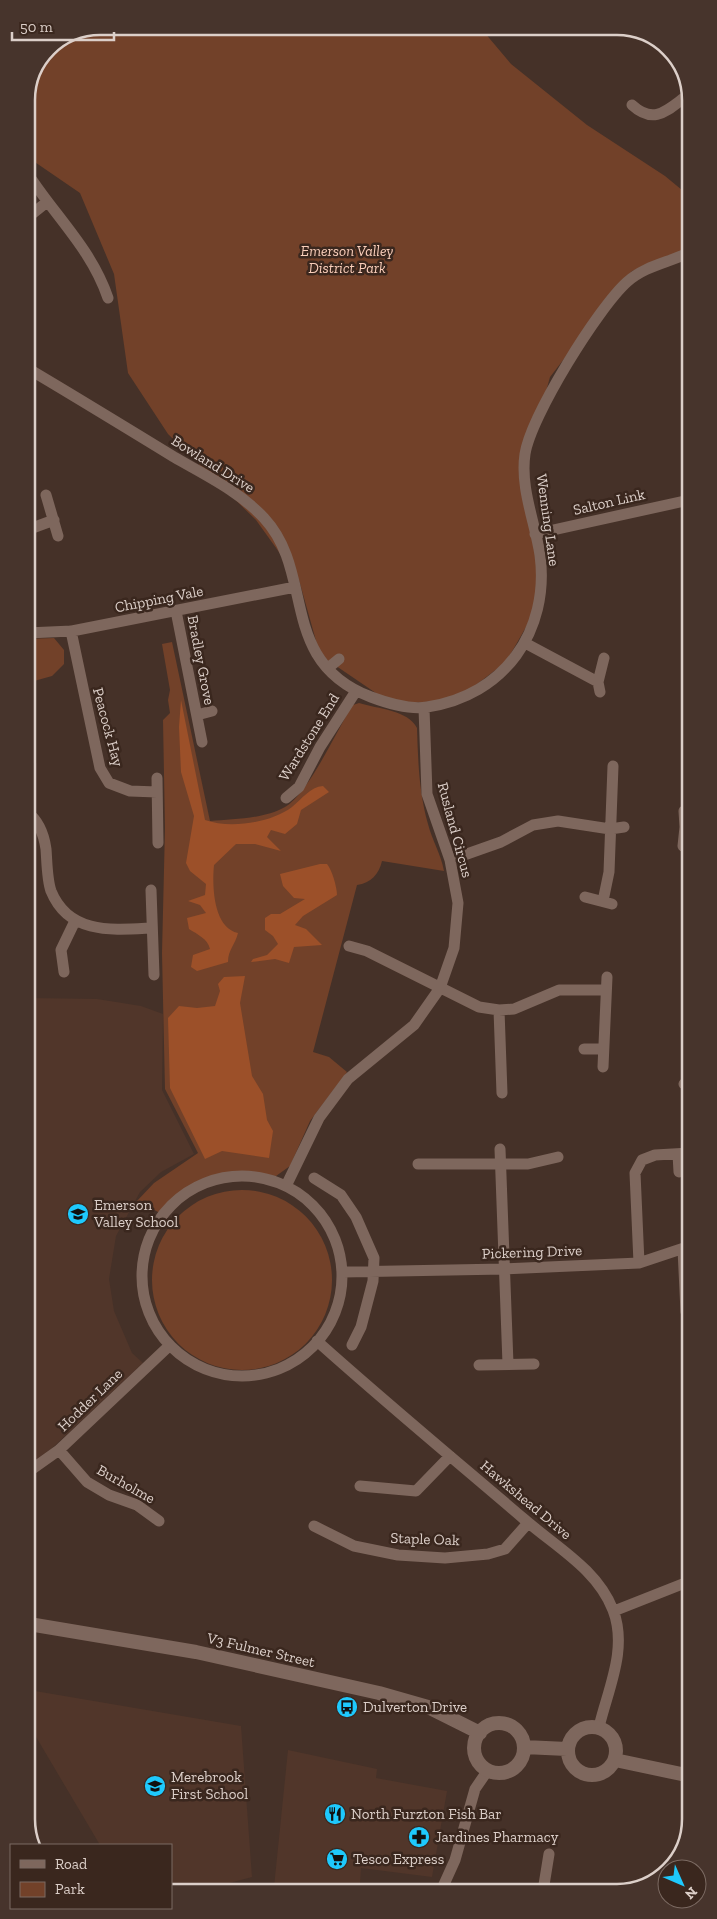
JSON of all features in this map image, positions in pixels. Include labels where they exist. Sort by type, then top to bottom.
[{"type":"street","points":[[632,105],[641,114],[652,116],[666,112],[682,99]]},
{"type":"street","points":[[35,184],[100,273],[108,298]]},
{"type":"street","points":[[35,212],[47,202]]},
{"type":"street","name":"Wenning Lane","points":[[424,708],[456,700],[486,685],[510,664],[525,643],[531,632],[542,599],[540,557],[526,484],[525,454],[534,421],[605,306],[627,282],[652,266],[682,255]]},
{"type":"street","name":"Bowland Drive","points":[[35,373],[245,500],[266,519],[285,549],[299,611],[312,646],[328,668],[356,691],[392,704],[424,708]]},
{"type":"street","points":[[46,495],[58,536]]},
{"type":"street","name":"Salton Link","points":[[535,534],[682,502]]},
{"type":"street","points":[[35,527],[54,520]]},
{"type":"street","name":"Chipping Vale","points":[[35,633],[71,631],[295,587]]},
{"type":"street","name":"Bradley Grove","points":[[176,611],[202,742]]},
{"type":"street","name":"Peacock Hay","points":[[71,631],[100,768],[109,783],[130,791],[157,792]]},
{"type":"street","points":[[525,643],[599,687],[604,658]]},
{"type":"street","points":[[328,668],[339,659]]},
{"type":"street","name":"Wardstone End","points":[[286,798],[299,787],[320,747],[356,691]]},
{"type":"street","name":"Rusland Circus","points":[[286,1186],[319,1118],[348,1079],[414,1024],[440,988],[454,948],[458,903],[450,860],[427,794],[424,708]]},
{"type":"street","name":"Bradley Grove","points":[[197,715],[212,711]]},
{"type":"street","points":[[585,897],[608,903],[613,766]]},
{"type":"street","points":[[157,778],[158,843]]},
{"type":"street","points":[[35,819],[44,835],[51,890],[61,909],[75,921],[88,927],[104,930],[152,928]]},
{"type":"street","points":[[450,860],[501,842],[533,825],[558,822],[610,829],[624,827]]},
{"type":"street","points":[[151,890],[154,975]]},
{"type":"street","points":[[64,972],[61,950],[75,921]]},
{"type":"street","points":[[349,946],[369,946],[440,988],[479,1007],[499,1010],[514,1009],[559,990],[605,990]]},
{"type":"street","points":[[603,1067],[607,976]]},
{"type":"street","points":[[499,1010],[502,1093]]},
{"type":"street","points":[[584,1049],[603,1049]]},
{"type":"street","points":[[502,1070],[514,1070]]},
{"type":"street","points":[[500,1149],[508,1364]]},
{"type":"street","points":[[639,1262],[635,1173],[642,1160],[655,1154],[682,1154]]},
{"type":"street","points":[[678,1154],[679,1172]]},
{"type":"street","points":[[418,1164],[528,1164],[558,1157]]},
{"type":"street","points":[[234,1177],[269,1179],[286,1186],[308,1201],[328,1224],[339,1249],[343,1272],[340,1300],[330,1325],[318,1341],[286,1366],[264,1374],[224,1375],[186,1360],[169,1346],[158,1332],[143,1293],[142,1268],[148,1242],[158,1222],[177,1201],[204,1184],[234,1177]]},
{"type":"street","points":[[314,1178],[341,1195],[356,1217],[374,1258],[373,1281],[361,1327],[352,1345]]},
{"type":"street","name":"Pickering Drive","points":[[343,1272],[504,1269],[639,1262],[682,1248]]},
{"type":"street","name":"Hawkshead Drive","points":[[318,1341],[450,1456],[576,1560],[601,1586],[614,1611],[620,1643],[615,1674],[606,1698],[599,1727]]},
{"type":"street","name":"Hodder Lane","points":[[35,1467],[59,1450],[169,1346]]},
{"type":"street","points":[[479,1365],[534,1364]]},
{"type":"street","name":"Burholme","points":[[59,1450],[87,1482],[109,1495],[137,1505],[159,1521]]},
{"type":"street","points":[[360,1486],[416,1491],[450,1456]]},
{"type":"street","name":"Staple Oak","points":[[314,1526],[362,1548],[398,1555],[445,1558],[488,1554],[505,1549],[528,1522]]},
{"type":"street","points":[[614,1611],[682,1584]]},
{"type":"street","name":"V3 Fulmer Street","points":[[35,1625],[196,1652],[379,1693],[428,1707],[480,1733]]},
{"type":"street","points":[[502,1723],[518,1731],[524,1747],[523,1754],[516,1767],[502,1772],[488,1770],[477,1760],[475,1753],[476,1739],[480,1733],[486,1727],[502,1723]]},
{"type":"street","points":[[599,1727],[605,1730],[614,1740],[616,1746],[615,1760],[611,1766],[598,1775],[583,1774],[571,1764],[567,1749],[573,1736],[578,1731],[584,1728],[599,1727]]},
{"type":"street","points":[[524,1747],[567,1749]]},
{"type":"street","points":[[615,1760],[682,1774]]},
{"type":"street","points":[[444,1884],[455,1860],[475,1789],[488,1770]]},
{"type":"street","points":[[544,1884],[549,1854]]},
{"type":"shaded area","points":[[181,700],[205,820],[226,824],[262,821],[283,813],[306,794],[318,787],[323,786],[329,792],[301,810],[297,824],[285,834],[271,830],[267,837],[281,851],[255,844],[236,844],[214,865],[214,894],[219,915],[223,923],[238,933],[229,954],[228,962],[197,971],[191,967],[193,955],[210,949],[205,940],[189,929],[187,918],[206,913],[200,905],[188,901],[205,895],[206,884],[190,871],[186,863],[194,816],[181,772],[179,727]]},
{"type":"shaded area","points":[[327,864],[329,867],[334,879],[337,895],[303,916],[295,925],[306,929],[322,945],[294,947],[289,963],[275,959],[251,962],[253,959],[267,955],[278,944],[273,936],[265,930],[265,918],[271,914],[280,914],[305,899],[294,898],[283,886],[280,874]]},
{"type":"shaded area","points":[[245,976],[240,1003],[252,1076],[263,1094],[267,1120],[273,1131],[269,1158],[222,1151],[205,1159],[170,1088],[168,1018],[179,1006],[197,1008],[215,1006],[220,991],[218,984],[224,977]]},
{"type":"shaded area","name":"Emerson Valley School","points":[[35,998],[97,999],[141,1006],[163,1014],[162,1090],[194,1154],[161,1172],[140,1192],[116,1236],[109,1279],[114,1311],[132,1353],[143,1363],[51,1449],[35,1460]]},
{"type":"shaded area","name":"Merebrook First School","points":[[35,1691],[241,1726],[252,1877],[226,1884],[172,1884],[172,1844],[99,1844],[35,1735]]},
{"type":"shaded area","points":[[288,1750],[377,1769],[376,1778],[447,1791],[432,1877],[361,1868],[360,1883],[274,1884]]},
{"type":"green space","name":"Emerson Valley District Park","points":[[100,35],[487,35],[511,64],[587,125],[665,176],[682,190],[682,254],[632,271],[550,377],[525,467],[542,599],[506,662],[456,700],[392,704],[320,655],[299,580],[256,520],[168,434],[128,373],[114,274],[80,193],[35,162],[35,95],[42,71],[48,60],[57,51],[79,38]]},
{"type":"green space","points":[[54,638],[64,650],[64,664],[52,676],[35,681],[35,639]]},
{"type":"green space","points":[[172,642],[210,821],[248,818],[268,814],[285,807],[294,800],[312,777],[350,709],[353,705],[359,703],[392,711],[407,717],[417,728],[421,788],[425,812],[444,871],[382,861],[374,877],[357,885],[313,1052],[329,1057],[347,1072],[310,1121],[290,1166],[276,1176],[230,1172],[209,1178],[187,1189],[160,1213],[137,1201],[154,1183],[198,1153],[165,1089],[162,953],[165,828],[163,720],[170,713],[168,700],[170,690],[162,644]]},
{"type":"green space","points":[[242,1190],[260,1192],[276,1197],[292,1205],[306,1216],[317,1230],[325,1246],[330,1262],[332,1280],[330,1298],[325,1314],[317,1330],[306,1344],[292,1355],[276,1363],[260,1368],[242,1370],[224,1368],[208,1363],[192,1355],[178,1344],[167,1330],[159,1314],[154,1298],[152,1280],[154,1262],[159,1246],[167,1230],[178,1216],[192,1205],[208,1197],[224,1192]]},
{"type":"place","name":"Emerson Valley School","points":[[78,1214]]},
{"type":"place","name":"Dulverton Drive","points":[[347,1707]]},
{"type":"place","name":"Merebrook First School","points":[[155,1786]]},
{"type":"place","name":"North Furzton Fish Bar","points":[[335,1814]]},
{"type":"place","name":"Jardines Pharmacy","points":[[419,1837]]},
{"type":"place","name":"Tesco Express","points":[[337,1859]]}]
